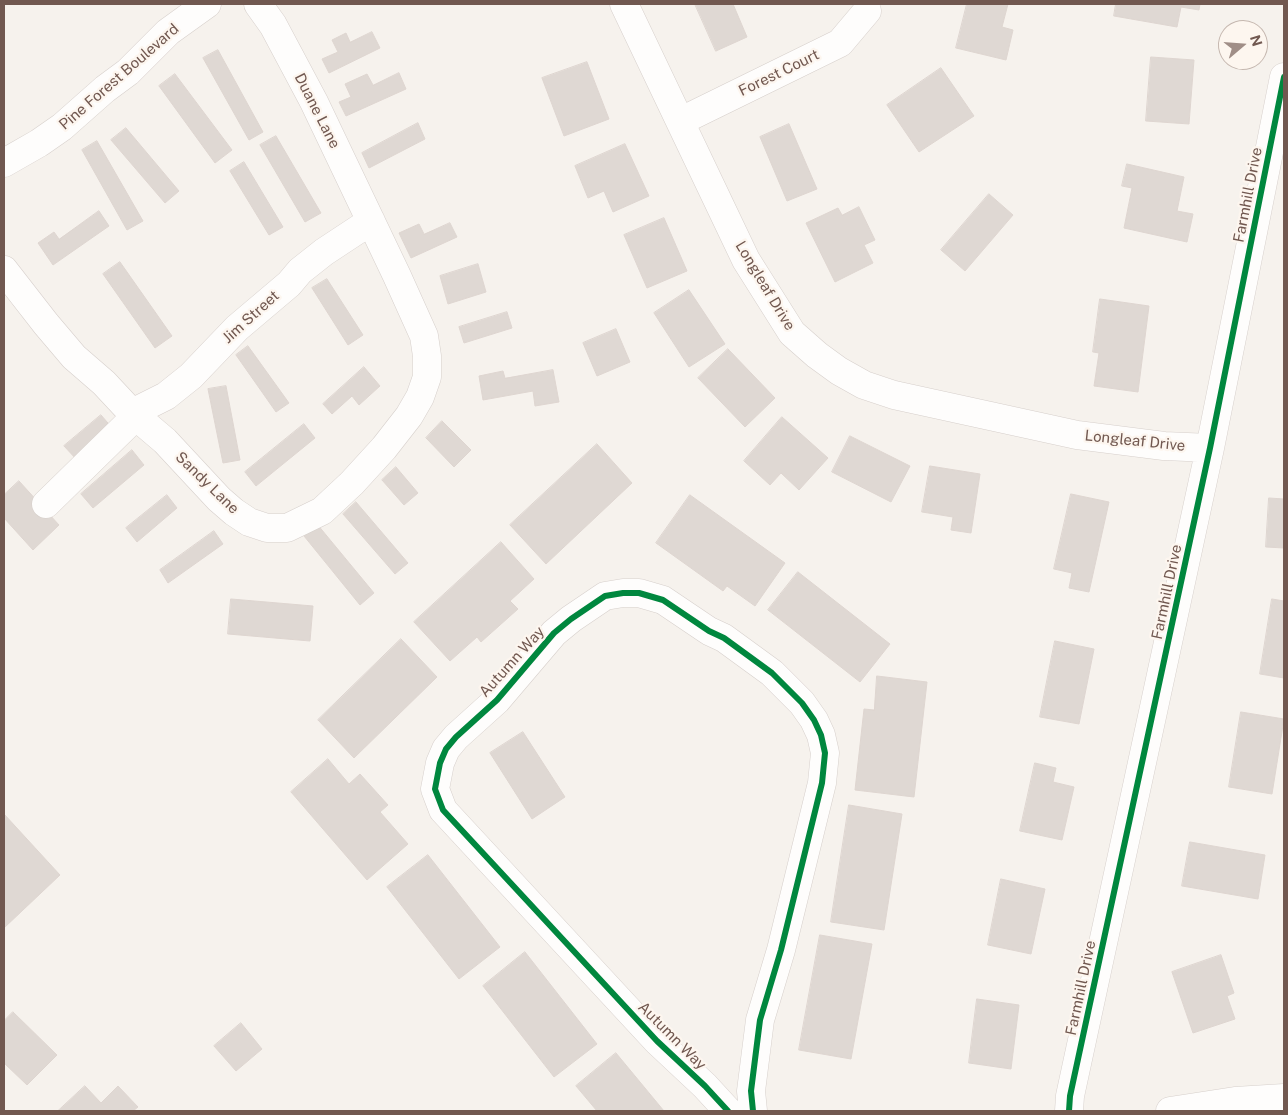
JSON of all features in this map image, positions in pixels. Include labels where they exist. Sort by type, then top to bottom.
[{"type":"street","name":"Pine Forest Boulevard","points":[[4,163],[62,127],[105,89],[128,72],[168,32],[207,4]]},
{"type":"street","name":"Duane Lane","points":[[258,4],[273,25],[314,102],[371,221]]},
{"type":"street","name":"Longleaf Drive","points":[[624,4],[746,260],[792,334],[817,355],[839,371],[864,385],[894,395],[1014,423],[1077,435],[1164,446],[1210,448]]},
{"type":"street","name":"Forest Court","points":[[681,121],[840,43],[867,10]]},
{"type":"street","name":"Farmhill Drive","points":[[1068,1111],[1210,448],[1284,77]]},
{"type":"street","name":"Jim Street","points":[[46,504],[134,415],[166,396],[191,376],[237,328],[289,284],[300,271],[324,252],[371,221]]},
{"type":"street","name":"Sandy Lane","points":[[4,270],[74,357],[104,383],[134,415],[165,441],[219,499],[249,522],[267,528],[286,528],[322,511],[352,483],[384,448],[409,416],[420,397],[427,377],[427,356],[424,336],[398,276],[371,221]]},
{"type":"street","name":"Autumn Way","points":[[728,1111],[657,1041],[443,810],[435,789],[440,763],[446,749],[456,737],[497,700],[554,633],[605,596],[639,593],[663,600],[709,631],[724,638],[772,673],[790,691],[814,720],[825,753],[822,783],[781,950],[760,1020],[751,1091],[754,1111]]},
{"type":"street","points":[[1170,1111],[1235,1101],[1284,1098]]},
{"type":"building","points":[[695,4],[733,4],[747,37],[716,51]]},
{"type":"building","points":[[967,4],[1008,4],[1002,27],[1013,30],[1006,60],[956,48]]},
{"type":"building","points":[[1116,4],[1200,4],[1199,10],[1181,7],[1177,27],[1114,16]]},
{"type":"building","points":[[372,32],[380,48],[329,73],[322,59],[338,52],[332,40],[346,33],[350,42]]},
{"type":"building","points":[[218,50],[263,132],[249,140],[203,58]]},
{"type":"building","points":[[1151,57],[1194,60],[1189,124],[1146,121]]},
{"type":"building","points":[[587,62],[609,119],[564,136],[542,78]]},
{"type":"building","points":[[941,68],[974,116],[919,152],[887,105]]},
{"type":"building","points":[[399,73],[406,89],[346,116],[339,102],[351,97],[345,84],[367,74],[373,85]]},
{"type":"building","points":[[175,74],[232,150],[215,163],[159,86]]},
{"type":"building","points":[[418,123],[425,139],[369,168],[362,153]]},
{"type":"building","points":[[789,124],[817,189],[787,201],[760,137]]},
{"type":"building","points":[[126,128],[179,191],[165,203],[111,140]]},
{"type":"building","points":[[276,136],[321,213],[305,222],[260,145]]},
{"type":"building","points":[[97,141],[143,221],[127,230],[82,150]]},
{"type":"building","points":[[625,144],[649,196],[613,212],[604,191],[588,198],[575,166]]},
{"type":"building","points":[[244,162],[283,227],[269,235],[230,171]]},
{"type":"building","points":[[1127,164],[1184,177],[1177,211],[1193,214],[1187,242],[1124,228],[1132,188],[1122,186]]},
{"type":"building","points":[[989,194],[1013,215],[965,271],[941,250]]},
{"type":"building","points":[[859,207],[875,240],[864,245],[873,263],[835,282],[806,223],[838,208],[842,215]]},
{"type":"building","points":[[99,211],[109,226],[53,265],[38,243],[54,232],[59,239]]},
{"type":"building","points":[[664,218],[687,271],[647,288],[624,235]]},
{"type":"building","points":[[450,223],[457,237],[411,258],[399,233],[419,224],[424,234]]},
{"type":"building","points":[[120,262],[172,336],[155,348],[103,274]]},
{"type":"building","points":[[478,264],[486,292],[448,304],[440,276]]},
{"type":"building","points":[[327,279],[363,335],[348,345],[312,288]]},
{"type":"building","points":[[689,290],[725,344],[689,367],[654,313]]},
{"type":"building","points":[[1100,299],[1149,306],[1138,392],[1094,386],[1099,353],[1093,352]]},
{"type":"building","points":[[507,312],[512,328],[464,343],[459,327]]},
{"type":"building","points":[[616,329],[630,362],[597,376],[583,343]]},
{"type":"building","points":[[248,346],[289,403],[276,412],[236,355]]},
{"type":"building","points":[[728,349],[775,398],[745,427],[698,378]]},
{"type":"building","points":[[364,367],[380,386],[359,405],[352,396],[332,414],[323,404]]},
{"type":"building","points":[[553,370],[559,402],[535,406],[533,391],[483,400],[479,376],[503,371],[505,378]]},
{"type":"building","points":[[226,386],[240,460],[223,463],[208,389]]},
{"type":"building","points":[[101,415],[114,430],[77,460],[64,446]]},
{"type":"building","points":[[782,417],[828,458],[799,490],[781,473],[770,485],[744,461]]},
{"type":"building","points":[[442,421],[471,450],[454,467],[426,438]]},
{"type":"building","points":[[304,424],[315,438],[256,486],[245,472]]},
{"type":"building","points":[[850,436],[910,466],[891,502],[832,472]]},
{"type":"building","points":[[597,444],[632,483],[546,564],[510,525]]},
{"type":"building","points":[[132,450],[144,465],[93,508],[81,494]]},
{"type":"building","points":[[930,466],[980,474],[971,533],[951,530],[953,517],[922,512]]},
{"type":"building","points":[[396,467],[418,493],[404,505],[382,480]]},
{"type":"building","points":[[19,481],[59,525],[33,550],[4,518],[4,495]]},
{"type":"building","points":[[1071,494],[1109,502],[1089,592],[1069,588],[1072,573],[1054,569]]},
{"type":"building","points":[[167,495],[177,508],[137,542],[126,528]]},
{"type":"building","points":[[690,495],[785,563],[755,606],[727,586],[723,591],[656,543]]},
{"type":"building","points":[[1269,498],[1284,499],[1284,548],[1266,547]]},
{"type":"building","points":[[356,502],[408,563],[395,574],[343,514]]},
{"type":"building","points":[[317,524],[374,593],[360,605],[304,536]]},
{"type":"building","points":[[214,531],[223,544],[168,583],[160,570]]},
{"type":"building","points":[[501,542],[534,579],[510,601],[518,609],[481,642],[477,637],[450,661],[414,622]]},
{"type":"building","points":[[798,572],[890,644],[860,682],[768,610]]},
{"type":"building","points":[[231,599],[313,606],[310,641],[228,634]]},
{"type":"building","points":[[1272,599],[1284,601],[1284,678],[1260,674]]},
{"type":"building","points":[[401,639],[437,677],[354,758],[318,720]]},
{"type":"building","points":[[1055,641],[1094,649],[1079,724],[1040,717]]},
{"type":"building","points":[[877,676],[927,682],[914,797],[855,790],[864,709],[874,710]]},
{"type":"building","points":[[1241,712],[1284,719],[1272,794],[1229,787]]},
{"type":"building","points":[[523,732],[565,797],[532,819],[490,753]]},
{"type":"building","points":[[328,759],[349,784],[360,774],[388,805],[380,812],[408,844],[367,880],[291,792]]},
{"type":"building","points":[[1035,763],[1056,768],[1053,782],[1074,787],[1062,840],[1020,831]]},
{"type":"building","points":[[849,805],[902,814],[884,930],[831,922]]},
{"type":"building","points":[[4,814],[60,875],[4,928]]},
{"type":"building","points":[[1190,842],[1265,855],[1258,899],[1182,886]]},
{"type":"building","points":[[428,855],[500,947],[459,979],[387,887]]},
{"type":"building","points":[[1001,879],[1045,889],[1031,954],[988,945]]},
{"type":"building","points":[[820,935],[872,944],[851,1059],[799,1050]]},
{"type":"building","points":[[525,952],[597,1044],[554,1077],[483,986]]},
{"type":"building","points":[[1221,955],[1234,993],[1227,996],[1235,1019],[1193,1033],[1172,972]]},
{"type":"building","points":[[977,999],[1019,1005],[1011,1069],[969,1063]]},
{"type":"building","points":[[13,1012],[57,1055],[27,1085],[4,1063],[4,1021]]},
{"type":"building","points":[[241,1023],[262,1049],[236,1071],[214,1046]]},
{"type":"building","points":[[616,1053],[664,1111],[597,1111],[576,1086]]},
{"type":"building","points":[[85,1086],[101,1103],[118,1086],[138,1107],[133,1111],[58,1111]]},
{"type":"cycle path","points":[[1069,1111],[1070,1096],[1210,448],[1284,77]]},
{"type":"cycle path","points":[[728,1111],[705,1086],[657,1041],[443,810],[435,789],[440,763],[446,749],[456,737],[497,700],[554,633],[605,596],[639,593],[663,600],[709,631],[724,638],[772,673],[802,703],[814,720],[821,735],[825,753],[822,783],[781,950],[760,1020],[751,1091],[753,1111]]}]
